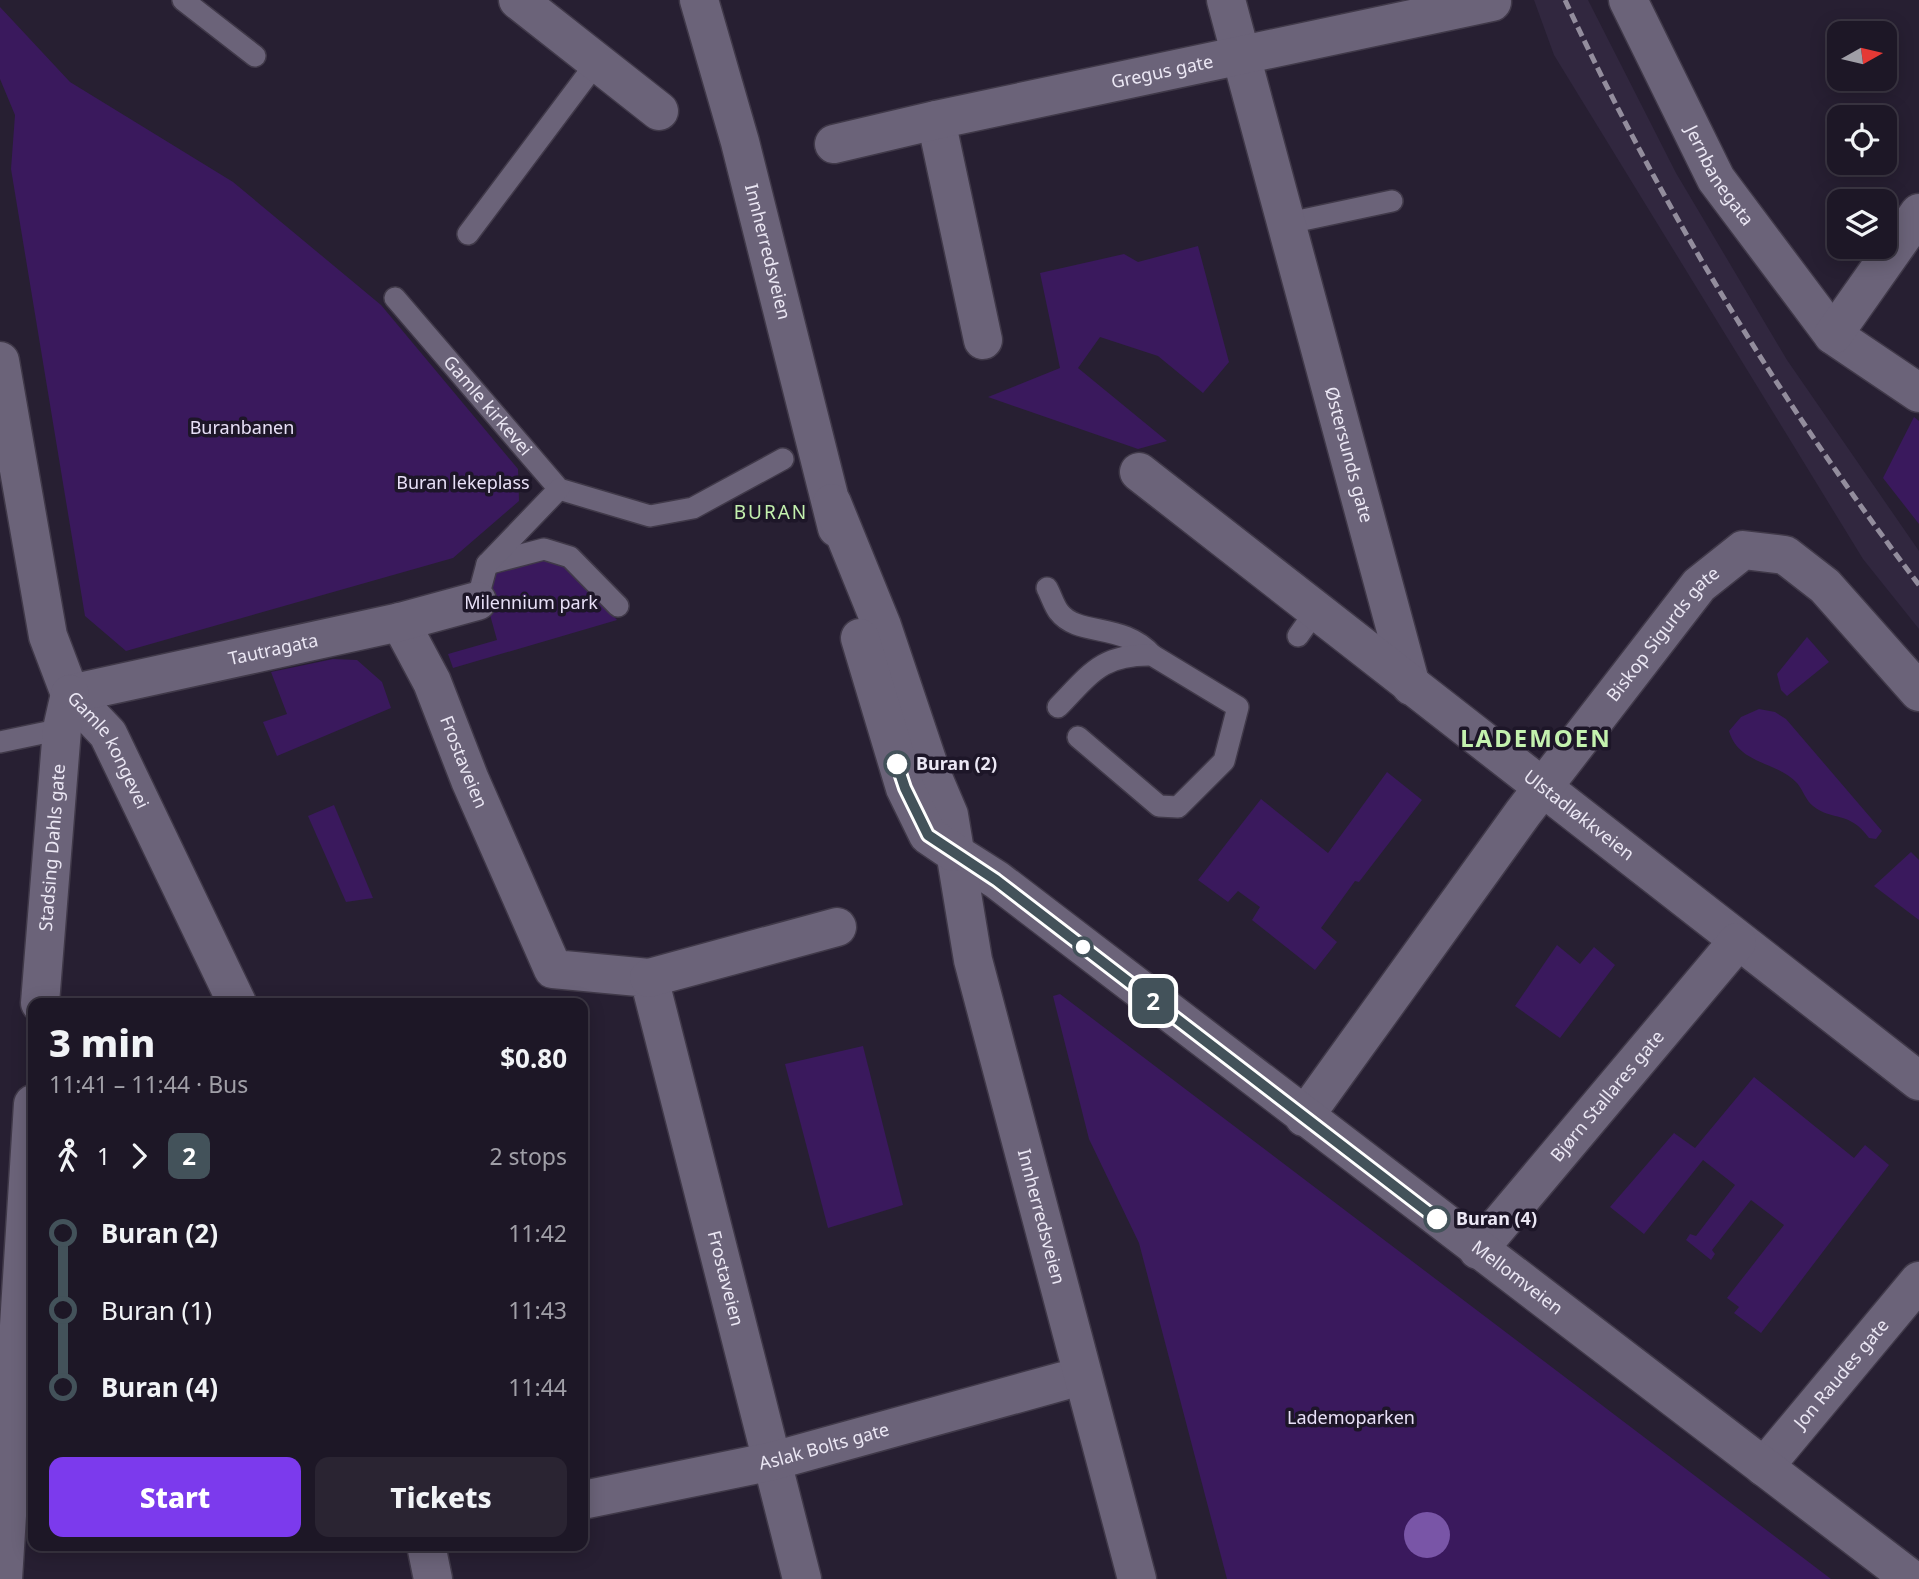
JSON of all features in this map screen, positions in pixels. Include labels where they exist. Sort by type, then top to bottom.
[{"type":"street","points":[[518,0],[660,111]]},
{"type":"street","name":"Innherredsveien","points":[[699,0],[740,142],[808,418],[832,503],[861,643],[905,788],[928,835],[953,852],[973,960],[1137,1579]]},
{"type":"street","name":"Østersunds gate","points":[[1226,0],[1284,224],[1411,686]]},
{"type":"street","name":"Jernbanegata","points":[[1628,0],[1716,179],[1833,335],[1919,393]]},
{"type":"street","name":"Gregus gate","points":[[834,144],[1492,2]]},
{"type":"street","points":[[936,120],[983,340]]},
{"type":"street","points":[[1833,335],[1919,213]]},
{"type":"street","name":"Gamle kongevei","points":[[0,361],[48,636],[66,712],[108,734],[235,998]]},
{"type":"street","name":"Ulstadløkkveien","points":[[1139,472],[1306,624],[1411,686],[1737,942],[1857,1030],[1919,1081]]},
{"type":"street","name":"Biskop Sigurds gate","points":[[1304,1117],[1543,788],[1699,585],[1743,550],[1785,555],[1825,586],[1919,692]]},
{"type":"street","name":"Tautragata","points":[[66,712],[477,601]]},
{"type":"street","name":"Frostaveien","points":[[400,622],[432,681],[470,780],[553,969],[649,978],[837,927]]},
{"type":"street","name":"Stadsing Dahls gate","points":[[40,998],[66,712]]},
{"type":"street","name":"Mellomveien","points":[[953,852],[996,880],[1478,1251],[1911,1579]]},
{"type":"street","name":"Bjørn Stallares gate","points":[[1478,1251],[1737,942]]},
{"type":"street","name":"Frostaveien","points":[[649,978],[802,1579]]},
{"type":"street","points":[[3,1579],[28,1183]]},
{"type":"street","name":"Jon Raudes gate","points":[[1765,1467],[1919,1281]]},
{"type":"street","name":"Aslak Bolts gate","points":[[588,1499],[773,1461],[1063,1381]]},
{"type":"street","points":[[427,1551],[433,1579]]},
{"type":"lane","points":[[183,0],[255,56]]},
{"type":"lane","points":[[468,234],[597,62]]},
{"type":"lane","points":[[1284,224],[1392,201]]},
{"type":"lane","name":"Gamle kirkevei","points":[[395,298],[415,307],[559,489]]},
{"type":"lane","points":[[477,601],[487,564],[559,489],[650,516],[693,508],[783,459]]},
{"type":"lane","points":[[487,564],[544,549],[570,557],[618,606]]},
{"type":"lane","points":[[1047,588],[1060,614],[1074,623],[1120,632],[1142,644],[1152,655],[1238,707],[1224,761],[1200,788],[1178,807],[1159,806],[1078,737]]},
{"type":"lane","points":[[1058,707],[1093,671],[1112,658],[1152,655]]},
{"type":"lane","points":[[0,743],[66,712]]},
{"type":"shaded area","points":[[1534,0],[1588,0],[1676,173],[1787,360],[1919,551],[1919,629],[1863,559],[1554,55]]},
{"type":"shaded area","points":[[1427,1512],[1443,1519],[1450,1535],[1443,1551],[1427,1558],[1411,1551],[1404,1535],[1411,1519]]},
{"type":"green space","name":"Buranbanen","points":[[0,7],[70,82],[233,182],[381,305],[518,469],[519,501],[453,558],[126,651],[85,616],[11,169],[15,115],[0,79]]},
{"type":"green space","points":[[1198,246],[1229,362],[1203,393],[1158,356],[1100,337],[1078,368],[1167,441],[1138,449],[988,397],[1060,368],[1040,273],[1124,254],[1138,262]]},
{"type":"green space","points":[[1914,417],[1919,421],[1919,524],[1883,478]]},
{"type":"green space","name":"Milennium park","points":[[545,557],[566,565],[617,620],[453,668],[448,654],[497,640],[487,604],[496,571]]},
{"type":"green space","points":[[1807,637],[1829,662],[1787,696],[1781,690],[1777,674]]},
{"type":"green space","points":[[333,659],[357,660],[382,682],[391,708],[277,756],[263,722],[287,714],[271,672]]},
{"type":"green space","points":[[1759,709],[1775,712],[1786,719],[1882,831],[1876,839],[1869,838],[1855,823],[1820,811],[1789,776],[1741,750],[1729,731],[1741,717]]},
{"type":"green space","points":[[1387,772],[1422,800],[1359,882],[1355,881],[1321,928],[1337,942],[1315,970],[1252,920],[1260,907],[1238,891],[1228,902],[1198,880],[1261,799],[1328,853]]},
{"type":"green space","points":[[334,805],[373,898],[346,902],[308,816]]},
{"type":"green space","points":[[1911,852],[1919,860],[1919,920],[1874,886]]},
{"type":"green space","points":[[1557,945],[1580,964],[1594,947],[1615,965],[1560,1038],[1515,1006]]},
{"type":"green space","name":"Lademoparken","points":[[1060,994],[1831,1579],[1227,1579],[1139,1243],[1089,1139],[1053,996]]},
{"type":"green space","points":[[863,1046],[903,1205],[828,1228],[785,1064]]},
{"type":"green space","points":[[1754,1077],[1854,1158],[1865,1145],[1889,1165],[1761,1333],[1734,1313],[1739,1307],[1727,1298],[1784,1225],[1751,1200],[1712,1250],[1715,1254],[1711,1260],[1686,1240],[1690,1234],[1696,1236],[1735,1185],[1703,1160],[1644,1234],[1610,1207],[1674,1133],[1695,1148]]},
{"type":"railway","points":[[1565,0],[1641,153],[1726,302],[1819,446],[1919,585]]},
{"type":"bus line","name":"2","points":[[897,764],[905,788],[928,835],[996,880],[1437,1219]]},
{"type":"place","name":"Buran (2)","points":[[897,764]]},
{"type":"place","name":"Buran (4)","points":[[1437,1219]]},
{"type":"district","name":"BURAN","points":[[771,512]]},
{"type":"district","name":"LADEMOEN","points":[[1536,739]]},
{"type":"park label","name":"Buran lekeplass","points":[[463,483]]}]
